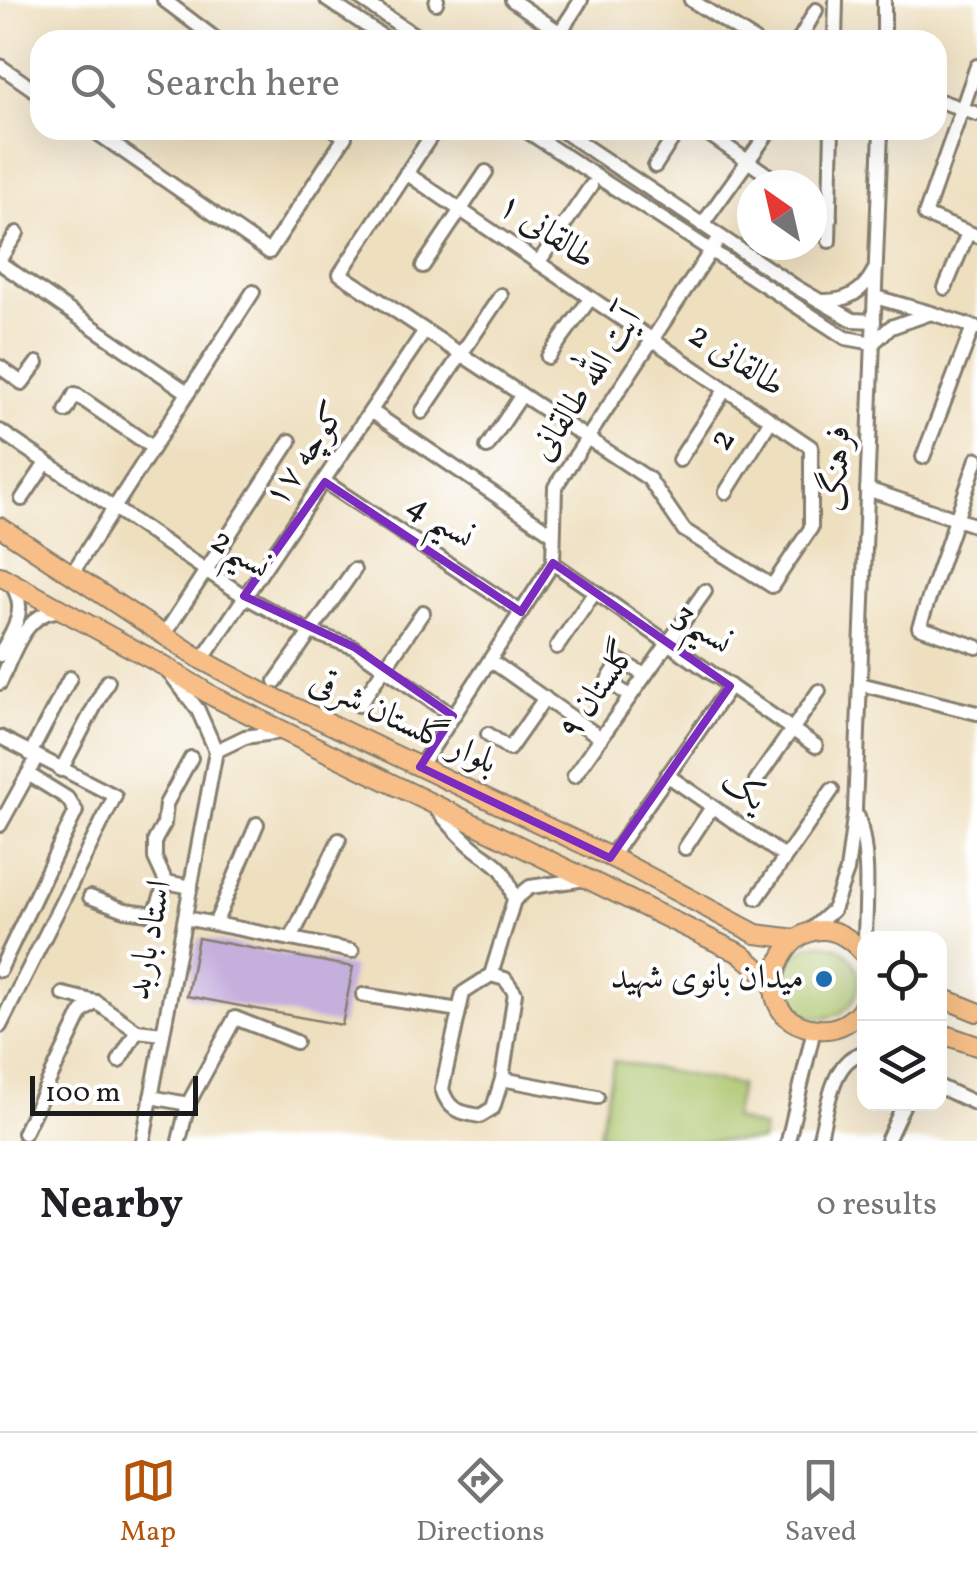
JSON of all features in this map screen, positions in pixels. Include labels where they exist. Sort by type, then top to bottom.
[{"type":"main road","name":"بلوار گلستان شرقی","points":[[0,528],[202,660],[264,694],[610,858],[756,934],[801,936]]},
{"type":"main road","name":"بلوار گلستان شرقی","points":[[5,579],[214,697],[745,957],[773,981]]},
{"type":"main road","points":[[857,946],[838,933],[821,931],[801,936],[779,957],[773,981],[775,995],[790,1018],[814,1029],[839,1027],[857,1014]]},
{"type":"main road","points":[[745,957],[756,948],[756,934]]},
{"type":"main road","points":[[947,1000],[977,1012]]},
{"type":"main road","points":[[947,1035],[977,1046]]},
{"type":"street","points":[[164,0],[204,30]]},
{"type":"street","points":[[327,0],[373,30]]},
{"type":"street","points":[[512,0],[553,30]]},
{"type":"street","points":[[566,30],[581,0]]},
{"type":"street","points":[[691,0],[738,30]]},
{"type":"street","points":[[834,30],[836,0]]},
{"type":"street","points":[[884,0],[884,30]]},
{"type":"street","points":[[367,1],[408,30]]},
{"type":"street","points":[[805,30],[816,10]]},
{"type":"street","points":[[0,66],[30,87]]},
{"type":"street","points":[[945,288],[972,234],[925,215],[977,66]]},
{"type":"street","points":[[947,103],[977,114]]},
{"type":"street","points":[[108,140],[270,252],[338,140]]},
{"type":"street","points":[[428,140],[340,274],[586,440]]},
{"type":"street","points":[[540,140],[820,323],[856,342],[873,343],[891,327],[931,312]]},
{"type":"street","points":[[576,140],[818,300],[853,320],[874,321]]},
{"type":"street","points":[[655,166],[672,140]]},
{"type":"street","points":[[718,140],[761,170]]},
{"type":"street","points":[[702,225],[763,140]]},
{"type":"street","points":[[829,241],[832,140]]},
{"type":"street","name":"فرهنگ","points":[[801,936],[833,910],[847,871],[856,810],[881,140]]},
{"type":"street","points":[[424,266],[486,172]]},
{"type":"street","name":"طالقانی ۱","points":[[406,174],[651,342]]},
{"type":"street","points":[[538,263],[590,186]]},
{"type":"street","points":[[17,234],[0,261],[187,392]]},
{"type":"street","name":"آیت الله طالقانی","points":[[553,563],[555,487],[720,237]]},
{"type":"street","points":[[818,300],[843,300],[858,292],[876,268]]},
{"type":"street","points":[[72,574],[254,292]]},
{"type":"street","points":[[422,412],[501,295]]},
{"type":"street","points":[[875,297],[975,327],[923,457]]},
{"type":"street","points":[[548,357],[590,298]]},
{"type":"street","name":"کوچه ۱۷","points":[[202,660],[424,332]]},
{"type":"street","name":"طالقانی 2","points":[[586,440],[649,479],[684,530],[772,586],[812,528],[811,447],[651,342]]},
{"type":"street","points":[[0,367],[22,383],[37,363]]},
{"type":"street","points":[[679,460],[725,390]]},
{"type":"street","points":[[66,412],[76,394],[152,447]]},
{"type":"street","points":[[487,447],[520,396]]},
{"type":"street","points":[[372,412],[553,534]]},
{"type":"street","name":"2","points":[[726,492],[771,420]]},
{"type":"street","name":"نسیم2","points":[[0,432],[244,596],[308,632],[354,647],[453,716]]},
{"type":"street","points":[[164,635],[290,441]]},
{"type":"street","points":[[977,459],[919,627],[977,647]]},
{"type":"street","points":[[22,499],[46,462]]},
{"type":"street","name":"نسیم 4","points":[[325,482],[522,612]]},
{"type":"street","points":[[867,489],[977,526]]},
{"type":"street","points":[[420,768],[553,563]]},
{"type":"street","name":"نسیم3","points":[[553,563],[816,746]]},
{"type":"street","points":[[276,681],[354,570]]},
{"type":"street","points":[[0,655],[21,610],[21,598],[5,579]]},
{"type":"street","name":"گلستان ۹","points":[[574,776],[705,591]]},
{"type":"street","points":[[557,646],[595,592]]},
{"type":"street","points":[[0,683],[24,632],[40,616],[60,611]]},
{"type":"street","points":[[360,706],[423,612]]},
{"type":"street","points":[[490,660],[601,738]]},
{"type":"street","points":[[630,697],[608,680],[620,661],[645,676]]},
{"type":"street","points":[[164,666],[198,710],[216,750],[245,737],[289,733]]},
{"type":"street","points":[[0,825],[28,774],[70,678]]},
{"type":"street","points":[[61,770],[108,681]]},
{"type":"street","points":[[860,684],[977,713]]},
{"type":"street","points":[[610,858],[730,686]]},
{"type":"street","points":[[756,781],[819,691]]},
{"type":"street","points":[[488,734],[509,749],[544,698]]},
{"type":"street","points":[[0,737],[115,796],[0,1026]]},
{"type":"street","name":"استاد باربد","points":[[143,1141],[216,750]]},
{"type":"street","points":[[90,897],[125,910],[155,914],[166,882],[155,858],[155,840],[164,824],[166,804],[191,758]]},
{"type":"street","points":[[0,970],[76,810],[68,798],[28,774]]},
{"type":"street","name":"یک","points":[[667,775],[785,856]]},
{"type":"street","points":[[757,898],[832,790]]},
{"type":"street","points":[[429,801],[467,843],[498,862],[508,878],[514,900],[491,975],[463,993],[442,1089],[454,1111],[480,1116],[493,1108],[502,1079],[515,992],[505,979],[491,975]]},
{"type":"street","points":[[685,848],[712,807]]},
{"type":"street","name":"فرهنگ","points":[[856,810],[867,886],[864,931]]},
{"type":"street","points":[[216,924],[257,824]]},
{"type":"street","points":[[292,939],[338,840]]},
{"type":"street","points":[[514,900],[530,887],[590,879]]},
{"type":"street","points":[[166,882],[191,887]]},
{"type":"street","points":[[185,918],[352,951]]},
{"type":"street","points":[[63,994],[96,1002],[137,1031],[163,1034]]},
{"type":"street","points":[[364,995],[459,1010]]},
{"type":"street","points":[[24,1133],[82,1012],[96,1002]]},
{"type":"street","points":[[179,1141],[188,1104],[235,1018],[296,1042]]},
{"type":"street","points":[[788,1141],[814,1029]]},
{"type":"street","points":[[119,1061],[137,1031]]},
{"type":"street","points":[[819,1141],[840,1067],[857,1054]]},
{"type":"street","points":[[502,1079],[597,1097]]},
{"type":"street","points":[[947,1090],[977,1104]]},
{"type":"street","points":[[152,1097],[188,1104]]},
{"type":"street","points":[[887,1141],[901,1111]]},
{"type":"highlighted area","points":[[325,482],[521,612],[553,563],[730,686],[610,858],[420,767],[453,716],[354,647],[244,596]]},
{"type":"green space","points":[[808,947],[836,947],[856,967],[856,995],[836,1015],[808,1015],[788,995],[788,967]]},
{"type":"green space","points":[[614,1061],[740,1085],[733,1119],[764,1128],[761,1141],[634,1141],[599,1135]]},
{"type":"building","points":[[198,938],[353,967],[342,1025],[187,996]]},
{"type":"place","name":"میدان بانوی شهید","points":[[824,979]]}]
